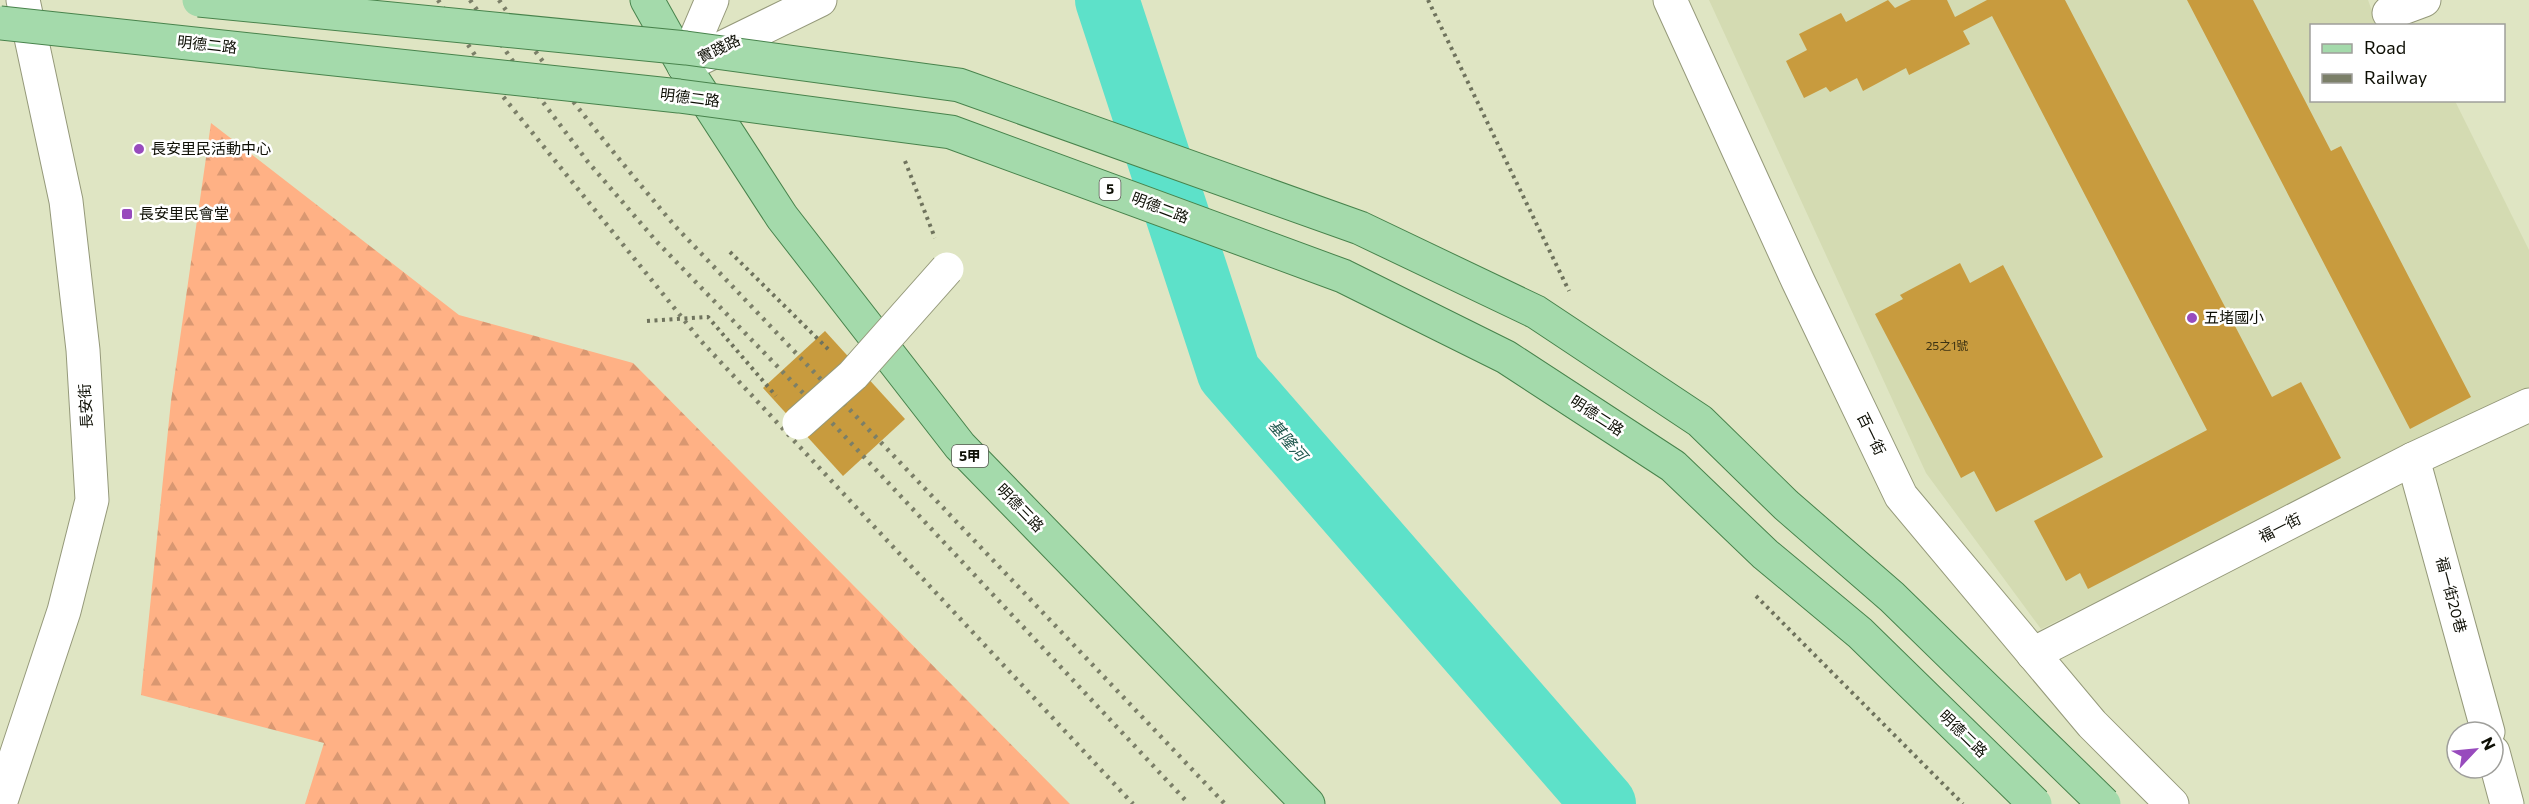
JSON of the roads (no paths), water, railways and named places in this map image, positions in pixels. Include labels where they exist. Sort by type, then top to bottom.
[{"type":"main road","points":[[199,0],[686,48],[959,85],[1360,228],[1536,312],[1700,421],[1786,505],[1892,597],[2104,804]]},
{"type":"main road","name":"明德三路","points":[[631,0],[684,66]]},
{"type":"main road","name":"明德三路","points":[[648,0],[684,66],[782,217],[960,446],[1308,804]]},
{"type":"main road","name":"明德二路","points":[[0,22],[679,96],[951,132],[1343,276],[1506,357],[1673,466],[1765,554],[1860,633],[2035,804]]},
{"type":"street","name":"長安街","points":[[0,804],[64,611],[92,500],[83,350],[66,201],[23,0]]},
{"type":"street","points":[[684,66],[712,0]]},
{"type":"street","name":"實踐路","points":[[684,66],[770,0]]},
{"type":"street","name":"實踐路","points":[[684,66],[820,0]]},
{"type":"street","name":"百一街","points":[[1670,0],[1798,281],[1901,496],[2092,724],[2172,804]]},
{"type":"street","points":[[2389,13],[2424,0]]},
{"type":"street","points":[[799,423],[854,375],[947,269]]},
{"type":"street","name":"福一街","points":[[2033,654],[2413,459],[2529,405]]},
{"type":"street","name":"福一街20巷","points":[[2413,459],[2485,720]]},
{"type":"street","points":[[2501,780],[2507,804]]},
{"type":"waterway","name":"基隆河","points":[[1107,0],[1229,373],[1604,804]]},
{"type":"railway","points":[[438,0],[501,94],[701,341],[1133,804]]},
{"type":"railway","points":[[470,0],[588,162],[657,242],[835,426],[1189,804]]},
{"type":"railway","points":[[499,0],[584,115],[675,226],[1225,804]]},
{"type":"place","name":"長安里民活動中心","points":[[139,149]]},
{"type":"place","name":"長安里民會堂","points":[[127,214]]},
{"type":"place","name":"五堵國小","points":[[2192,318]]}]
